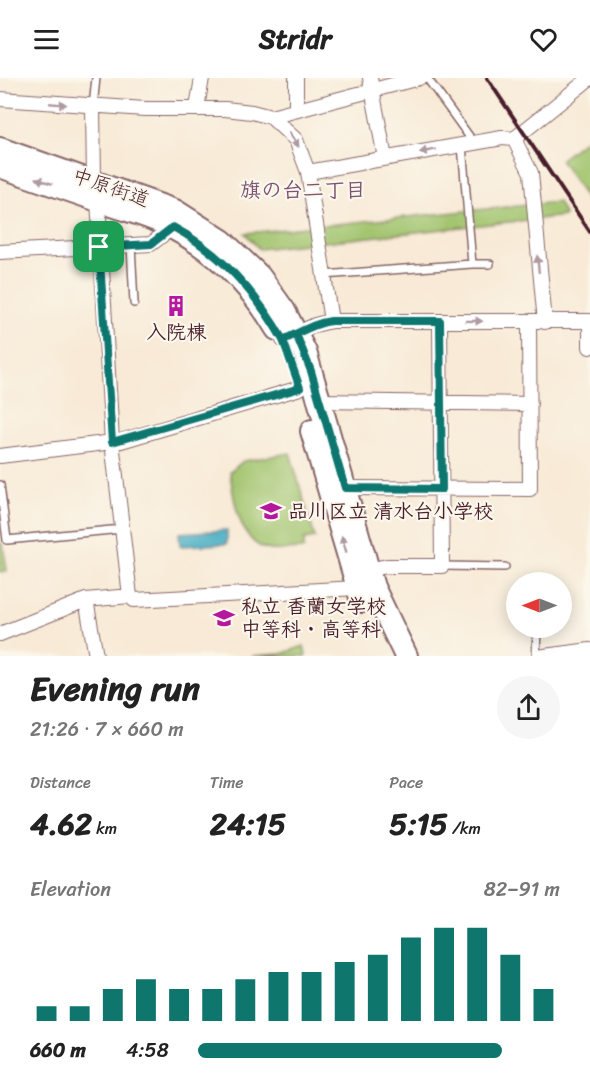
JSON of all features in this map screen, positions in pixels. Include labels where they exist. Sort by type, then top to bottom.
[{"type":"main road","name":"中原街道","points":[[0,149],[96,190],[173,227],[203,246],[236,274],[290,337],[300,388],[389,656]]},
{"type":"main road","name":"中原街道","points":[[0,166],[166,207],[210,232],[259,276],[319,401],[345,488],[363,579],[379,603],[406,656]]},
{"type":"street","points":[[197,108],[202,78]]},
{"type":"street","points":[[296,78],[296,110]]},
{"type":"street","points":[[272,117],[371,84],[419,78]]},
{"type":"street","points":[[308,172],[502,138],[514,139],[590,78]]},
{"type":"street","points":[[371,84],[385,158]]},
{"type":"street","points":[[0,99],[93,107],[197,108],[252,112],[272,117],[296,140],[308,172],[331,321]]},
{"type":"street","points":[[93,107],[99,247],[112,442],[130,596],[134,600],[363,579],[387,566],[442,566],[440,321]]},
{"type":"street","points":[[514,139],[531,173],[544,322]]},
{"type":"street","points":[[0,252],[158,242],[173,227]]},
{"type":"street","points":[[290,337],[315,325],[331,321],[590,321],[590,346]]},
{"type":"street","points":[[345,488],[530,489],[529,322]]},
{"type":"street","points":[[0,456],[112,442],[300,388]]},
{"type":"street","points":[[319,401],[530,404]]},
{"type":"street","points":[[0,634],[86,600],[130,596]]},
{"type":"street","points":[[86,600],[96,656]]},
{"type":"street","points":[[544,656],[590,650]]},
{"type":"lane","points":[[93,107],[96,78]]},
{"type":"lane","points":[[427,78],[468,144],[472,264]]},
{"type":"lane","points":[[131,245],[134,303]]},
{"type":"lane","points":[[323,275],[490,264]]},
{"type":"lane","points":[[0,485],[7,540],[122,529]]},
{"type":"lane","points":[[442,566],[505,567]]},
{"type":"lane","points":[[536,656],[537,638]]},
{"type":"green space","points":[[588,138],[590,141],[590,205],[560,160]]},
{"type":"green space","points":[[558,202],[565,216],[259,249],[245,233]]},
{"type":"green space","points":[[290,453],[315,538],[304,540],[304,549],[271,550],[260,547],[245,530],[236,507],[230,472],[243,461]]},
{"type":"green space","points":[[0,543],[3,543],[7,571],[0,572]]},
{"type":"green space","points":[[304,646],[306,656],[252,656],[281,654]]},
{"type":"water","points":[[227,530],[227,544],[180,546],[179,533]]},
{"type":"railway","points":[[487,78],[590,232]]},
{"type":"place","name":"入院棟","points":[[176,306]]},
{"type":"place","name":"品川区立 清水台小学校","points":[[271,511]]},
{"type":"place","name":"私立 香蘭女学校 中等科・高等科","points":[[224,618]]},
{"type":"district","name":"旗の台二丁目","points":[[303,190]]},
{"type":"route","points":[[99,247],[112,442],[300,388],[283,340],[315,325],[322,322],[440,321],[442,489],[345,488],[305,352],[296,334],[283,340],[263,307],[243,282],[203,246],[173,227],[158,242],[151,244],[99,247]]}]
